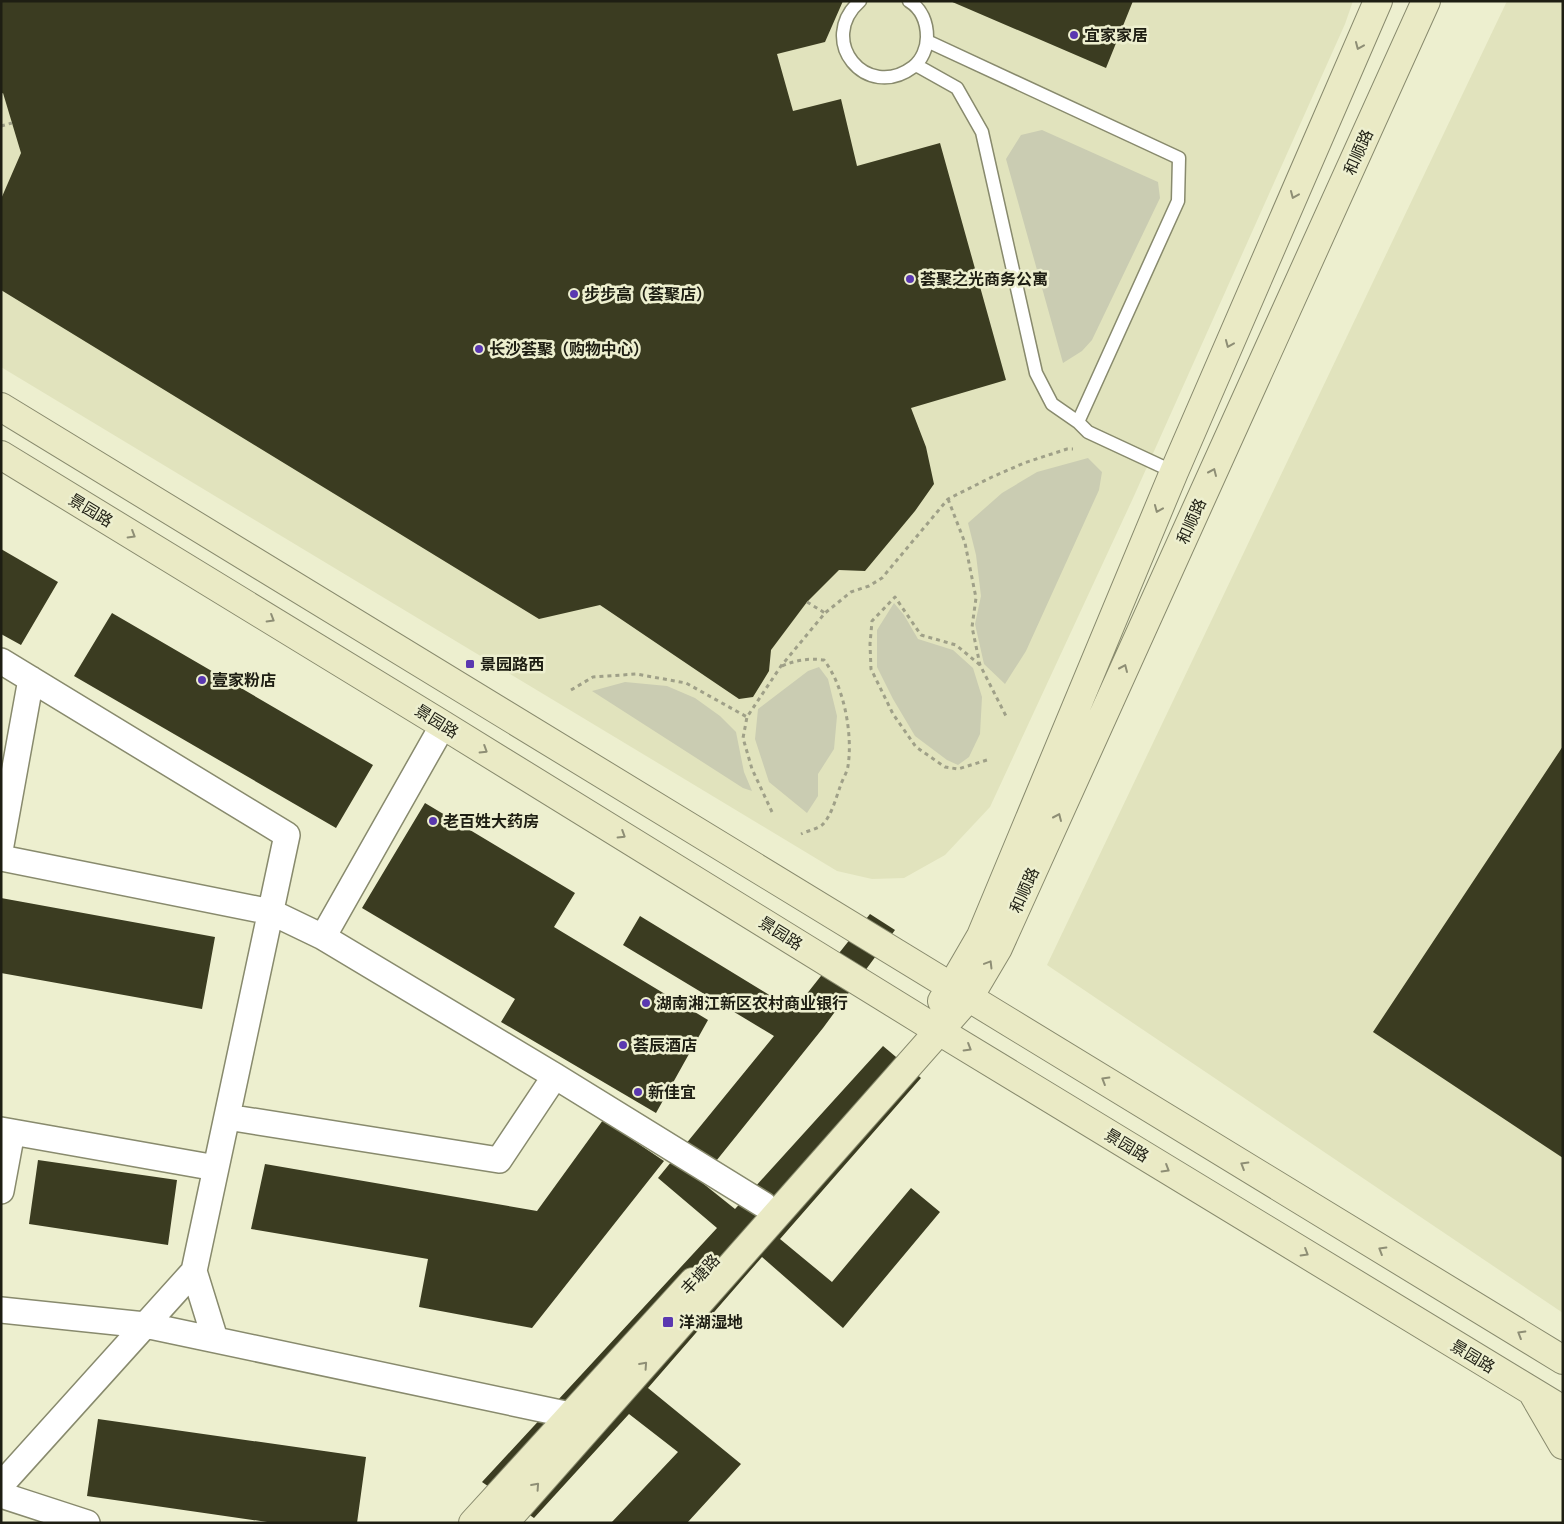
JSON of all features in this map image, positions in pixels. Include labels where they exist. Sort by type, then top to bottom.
[{"type":"main road","name":"和顺路","points":[[960,992],[981,936],[1174,472],[1378,1]]},
{"type":"main road","name":"和顺路","points":[[933,1028],[960,992],[998,948],[1426,1]]},
{"type":"main road","points":[[1,406],[1563,1360]]},
{"type":"main road","name":"景园路","points":[[1,454],[933,1028],[1563,1410]]},
{"type":"main road","points":[[504,1523],[933,1028]]},
{"type":"main road","name":"丰塘路","points":[[473,1523],[764,1205],[933,1028]]},
{"type":"main road","points":[[1532,1391],[1563,1445]]},
{"type":"street","points":[[1,661],[287,834],[194,1271],[215,1339]]},
{"type":"street","points":[[1,845],[31,679]]},
{"type":"street","points":[[323,938],[443,725]]},
{"type":"street","points":[[1,858],[271,912],[323,938],[555,1076],[764,1205]]},
{"type":"street","points":[[227,1118],[499,1160],[555,1076]]},
{"type":"street","points":[[1,1191],[7,1131],[216,1168]]},
{"type":"street","points":[[1,1485],[194,1271]]},
{"type":"street","points":[[1,1310],[145,1325],[570,1415]]},
{"type":"street","points":[[1,1495],[86,1523]]},
{"type":"lane","points":[[860,1],[852,8],[845,20],[842,34],[844,49],[851,62],[862,72],[876,77],[890,78],[904,73],[916,65],[924,54],[927,41],[927,27],[922,14],[909,1]]},
{"type":"lane","points":[[927,41],[1179,158],[1178,201],[1078,422]]},
{"type":"lane","points":[[916,65],[957,88],[982,132],[1036,373],[1052,404],[1078,422],[1088,432],[1174,472]]},
{"type":"path","points":[[1,126],[12,123]]},
{"type":"path","points":[[772,812],[752,769],[743,738],[747,717],[781,666],[825,613],[851,592],[869,586],[882,578],[948,499],[1024,463],[1067,449],[1075,449]]},
{"type":"path","points":[[948,499],[965,543],[976,598],[972,626],[980,666],[1006,716]]},
{"type":"path","points":[[980,666],[956,646],[920,635],[895,597],[872,621],[870,644],[871,669],[893,714],[916,747],[945,767],[958,770],[987,760]]},
{"type":"path","points":[[807,602],[825,613]]},
{"type":"path","points":[[781,666],[797,660],[813,658],[824,660],[831,668],[841,694],[850,735],[848,768],[840,784],[835,803],[822,824],[801,834]]},
{"type":"path","points":[[570,690],[593,677],[636,674],[686,683],[747,717]]},
{"type":"shaded area","points":[[1,1],[1353,1],[1345,24],[1134,496],[990,807],[945,855],[904,878],[872,879],[837,871],[1,367]]},
{"type":"shaded area","points":[[1507,1],[1563,1],[1563,1313],[1047,965]]},
{"type":"shaded area","points":[[1042,130],[1158,182],[1160,198],[1092,340],[1082,351],[1063,363],[1006,159],[1021,135]]},
{"type":"shaded area","points":[[1088,458],[1102,472],[1099,490],[1026,651],[1005,684],[984,664],[975,624],[981,596],[976,555],[968,523],[1002,493],[1037,472]]},
{"type":"shaded area","points":[[894,603],[904,615],[918,639],[953,650],[973,668],[982,697],[980,734],[969,757],[958,765],[947,760],[915,736],[877,667],[877,630]]},
{"type":"shaded area","points":[[819,667],[828,679],[837,716],[834,749],[818,774],[818,796],[807,813],[769,782],[755,739],[758,709],[808,671]]},
{"type":"shaded area","points":[[625,682],[667,686],[695,698],[720,716],[736,732],[744,772],[752,791],[743,788],[592,691]]},
{"type":"building","name":"长沙荟聚（购物中心）","points":[[1,1],[843,1],[825,42],[777,54],[793,111],[841,99],[857,166],[940,143],[1006,380],[911,408],[926,447],[934,484],[915,511],[865,571],[839,570],[807,602],[771,650],[769,671],[753,697],[739,699],[600,605],[539,619],[1,290],[1,199],[21,153],[3,93],[1,94]]},
{"type":"building","name":"宜家家居","points":[[950,1],[1133,1],[1106,68]]},
{"type":"building","points":[[1,549],[58,582],[21,645],[1,634]]},
{"type":"building","points":[[112,613],[373,765],[336,828],[74,676]]},
{"type":"building","points":[[1563,746],[1563,1158],[1373,1032]]},
{"type":"building","points":[[425,803],[575,893],[554,927],[708,1020],[656,1113],[501,1022],[515,999],[362,908]]},
{"type":"building","points":[[1,898],[215,937],[202,1009],[1,973]]},
{"type":"building","points":[[870,914],[895,930],[823,1028],[700,1181],[735,1209],[883,1046],[921,1078],[780,1239],[832,1282],[911,1188],[940,1212],[843,1328],[762,1257],[648,1388],[741,1464],[687,1523],[611,1523],[678,1452],[629,1414],[534,1518],[482,1482],[717,1228],[658,1178],[774,1036],[623,945],[640,916],[794,1010]]},
{"type":"building","points":[[603,1120],[664,1161],[532,1328],[419,1307],[428,1259],[251,1229],[265,1164],[537,1211]]},
{"type":"building","points":[[38,1160],[177,1180],[168,1245],[29,1224]]},
{"type":"building","points":[[98,1419],[366,1457],[357,1523],[274,1523],[87,1496]]},
{"type":"place","name":"宜家家居","points":[[1074,35]]},
{"type":"place","name":"荟聚之光商务公寓","points":[[910,279]]},
{"type":"place","name":"步步高（荟聚店）","points":[[574,294]]},
{"type":"place","name":"长沙荟聚（购物中心）","points":[[479,349]]},
{"type":"place","name":"景园路西","points":[[470,664]]},
{"type":"place","name":"壹家粉店","points":[[202,680]]},
{"type":"place","name":"老百姓大药房","points":[[433,821]]},
{"type":"place","name":"湖南湘江新区农村商业银行","points":[[646,1003]]},
{"type":"place","name":"荟辰酒店","points":[[623,1045]]},
{"type":"place","name":"新佳宜","points":[[638,1092]]},
{"type":"place","name":"洋湖湿地","points":[[668,1322]]}]
